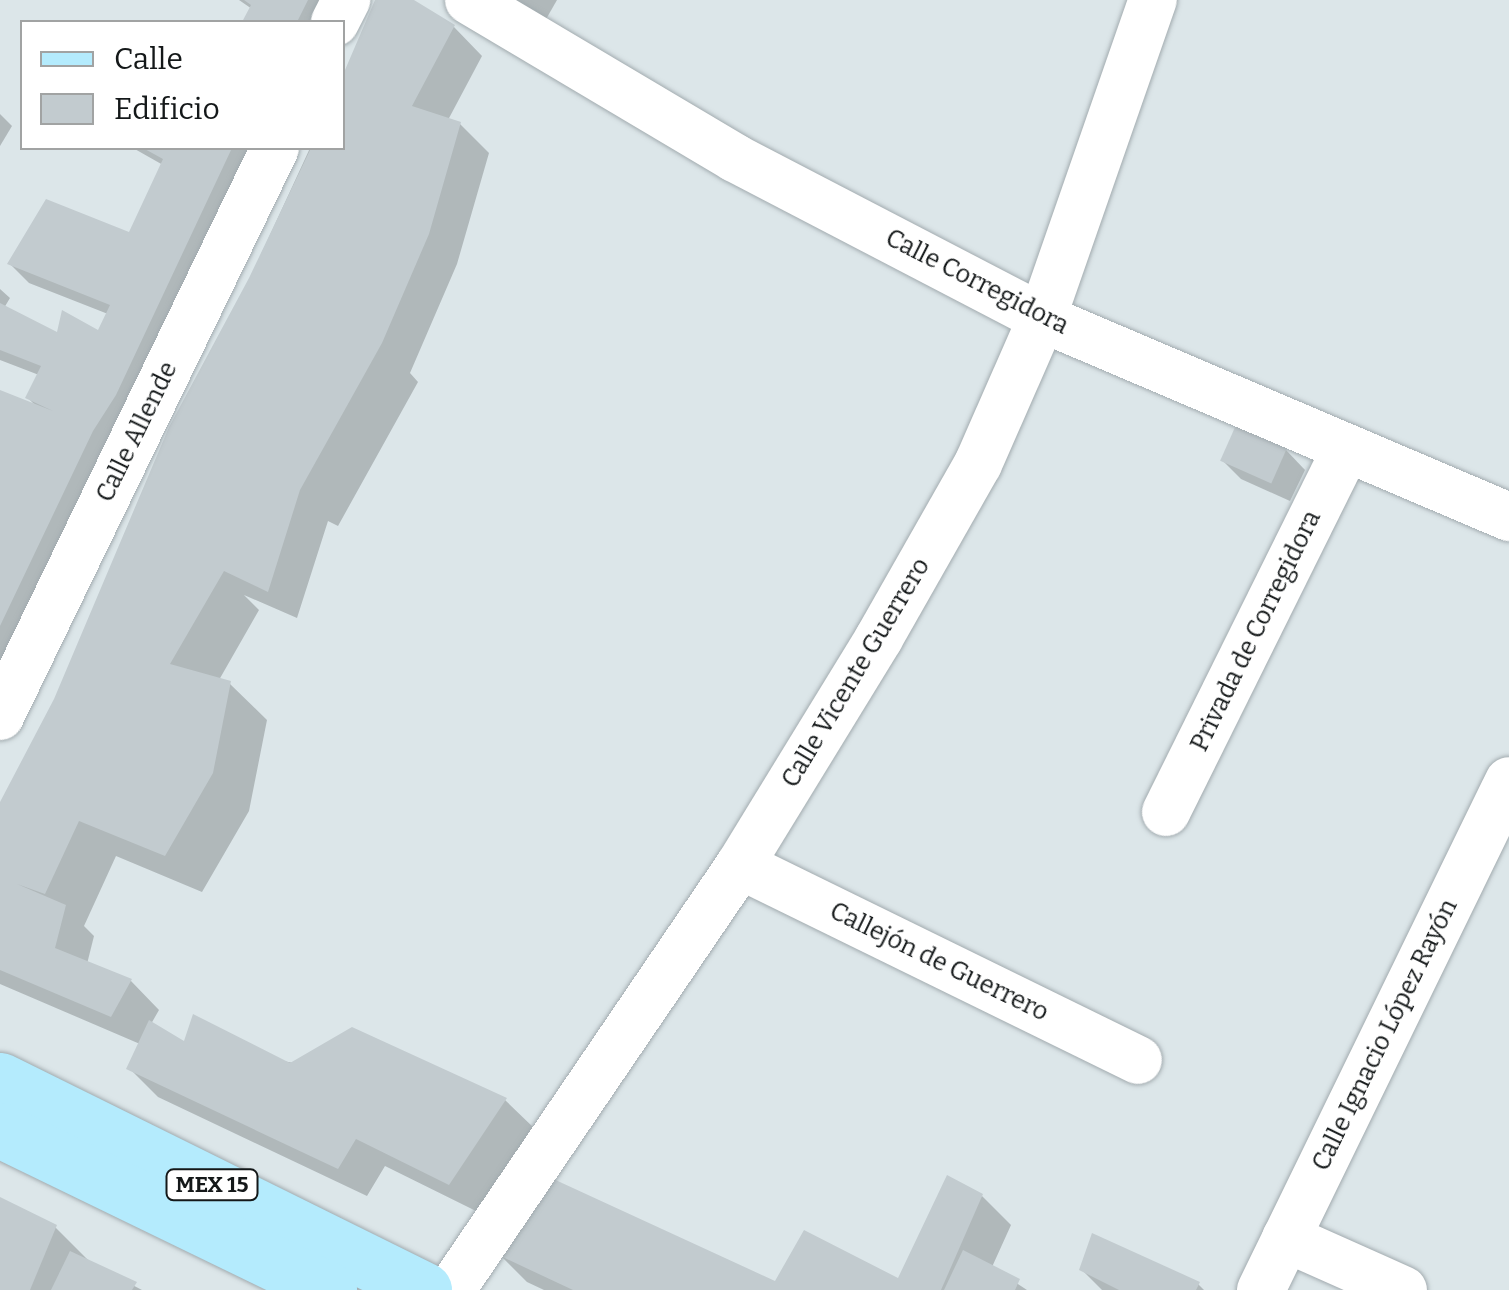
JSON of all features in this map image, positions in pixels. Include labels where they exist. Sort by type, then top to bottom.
[{"type":"main road","name":"MEX 15","points":[[0,1080],[424,1290]]},
{"type":"main road","name":"MEX 15","points":[[0,1130],[328,1290]]},
{"type":"street","name":"Calle Corregidora","points":[[469,0],[735,158],[1042,318],[1509,517]]},
{"type":"street","name":"Calle Vicente Guerrero","points":[[451,1290],[740,865],[879,638],[978,464],[1042,318],[1154,0]]},
{"type":"street","name":"Calle Allende","points":[[0,716],[274,150]]},
{"type":"street","name":"Privada de Corregidora","points":[[1166,812],[1346,450]]},
{"type":"street","name":"Calle Ignacio López Rayón","points":[[1261,1290],[1509,781]]},
{"type":"street","name":"Callejón de Guerrero","points":[[740,865],[1138,1060]]},
{"type":"street","points":[[1286,1238],[1402,1290]]},
{"type":"building","points":[[244,0],[308,0],[298,20],[243,20],[251,5]]},
{"type":"building","points":[[375,0],[414,0],[455,25],[412,106],[461,122],[429,234],[382,343],[300,490],[268,592],[224,571],[170,664],[231,681],[213,773],[165,856],[79,821],[45,894],[17,884],[66,905],[55,948],[132,979],[111,1017],[0,970],[0,802],[54,699],[169,427],[249,278],[310,150],[345,150],[345,70]]},
{"type":"building","points":[[147,150],[231,150],[116,395],[93,431],[0,626],[0,390],[53,411],[25,398],[41,366],[0,350],[0,303],[57,332],[62,310],[98,330],[110,305],[7,264],[46,199],[129,232],[163,159]]},
{"type":"building","points":[[1236,425],[1287,448],[1271,483],[1220,461]]},
{"type":"building","points":[[193,1014],[290,1063],[352,1027],[507,1098],[449,1185],[356,1139],[338,1169],[126,1069],[149,1020],[184,1041]]},
{"type":"building","points":[[947,1175],[983,1194],[941,1290],[573,1290],[496,1254],[549,1177],[775,1281],[804,1230],[898,1278]]},
{"type":"building","points":[[0,1197],[57,1225],[30,1290],[0,1290]]},
{"type":"building","points":[[1092,1233],[1200,1282],[1196,1290],[1119,1290],[1079,1270]]},
{"type":"building","points":[[963,1250],[1020,1279],[1015,1290],[944,1290]]},
{"type":"building","points":[[70,1251],[137,1282],[132,1290],[51,1290]]}]
